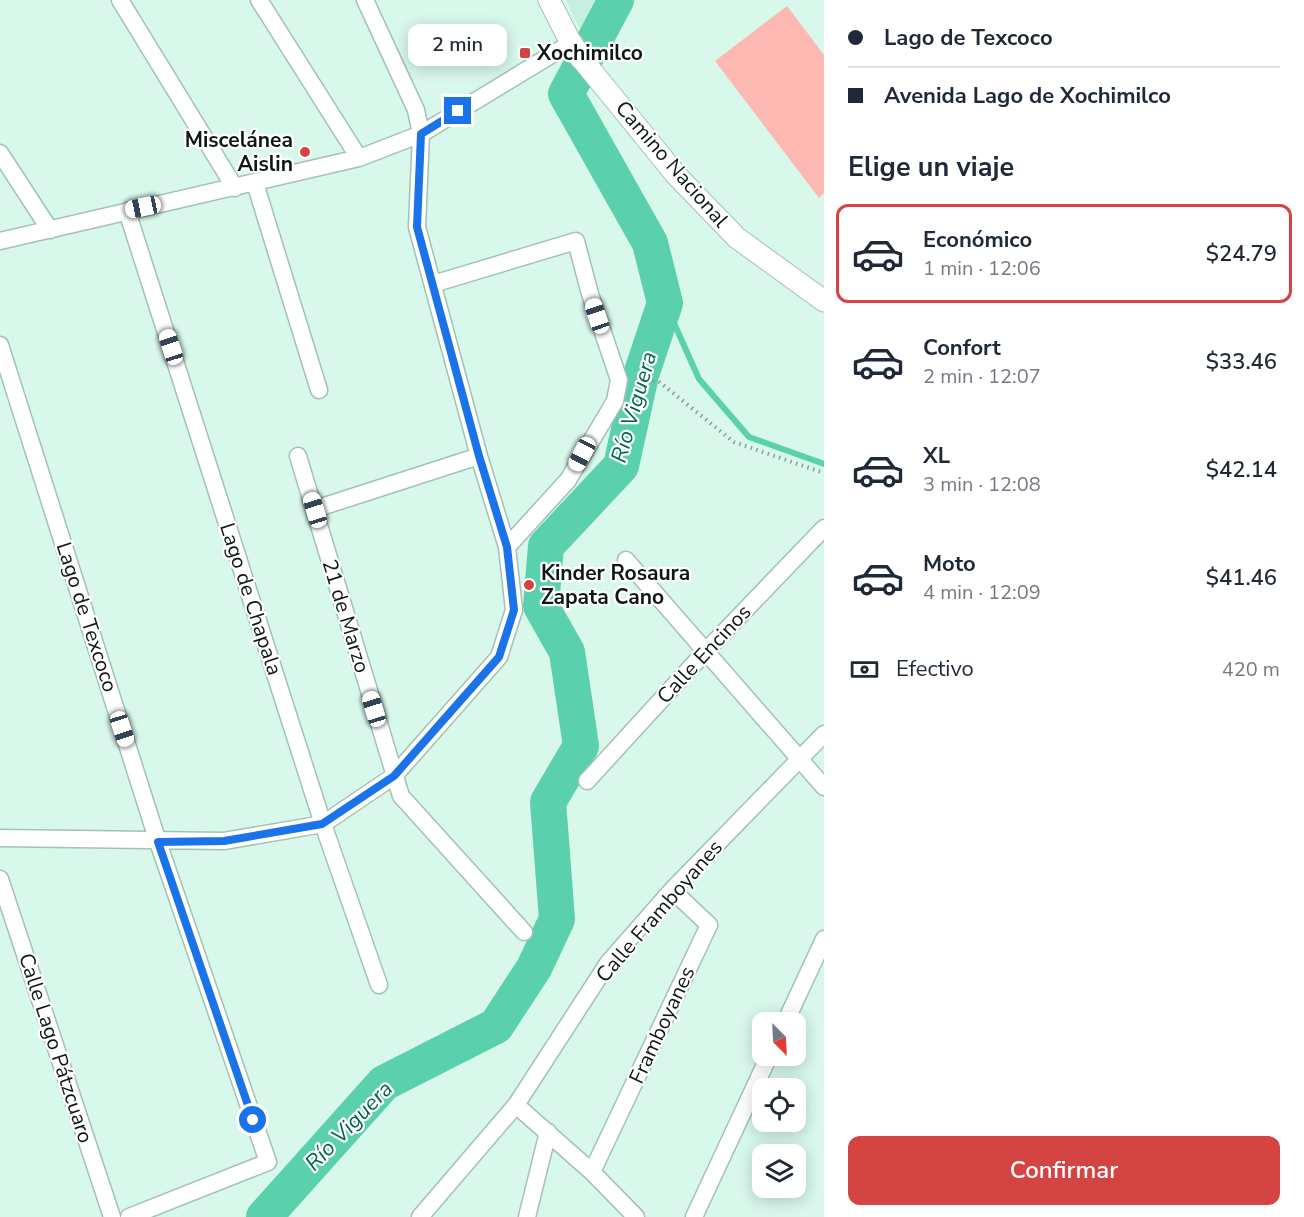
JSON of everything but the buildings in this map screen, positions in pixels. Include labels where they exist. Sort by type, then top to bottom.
[{"type":"street","points":[[120,0],[235,188]]},
{"type":"street","points":[[259,0],[359,158]]},
{"type":"street","points":[[0,838],[158,842],[224,841],[322,824],[394,776],[499,657],[514,610],[507,547],[479,456],[417,227],[421,134],[416,110],[364,0]]},
{"type":"street","name":"Camino Nacional","points":[[549,0],[576,50],[678,176],[737,238],[824,302]]},
{"type":"street","points":[[0,241],[359,158],[421,134],[576,50]]},
{"type":"street","points":[[0,153],[50,230]]},
{"type":"street","points":[[255,183],[319,390]]},
{"type":"street","name":"Lago de Chapala","points":[[127,211],[322,824],[379,986]]},
{"type":"street","points":[[433,284],[576,241],[590,294],[619,380],[615,401],[568,480],[507,547]]},
{"type":"street","name":"Lago de Texcoco","points":[[0,345],[158,842],[268,1162],[129,1217]]},
{"type":"street","name":"21 de Marzo","points":[[298,456],[401,796],[524,932]]},
{"type":"street","points":[[315,510],[479,456]]},
{"type":"street","name":"Calle Encinos","points":[[587,781],[704,652],[824,528]]},
{"type":"street","points":[[626,560],[824,787]]},
{"type":"street","name":"Calle Framboyanes","points":[[420,1217],[516,1105],[608,963],[672,890],[824,734]]},
{"type":"street","name":"Calle Lago Pátzcuaro","points":[[0,879],[112,1217]]},
{"type":"street","name":"Framboyanes","points":[[592,1172],[709,925],[672,890]]},
{"type":"street","points":[[790,1012],[824,939]]},
{"type":"street","points":[[694,1217],[764,1066]]},
{"type":"street","points":[[516,1105],[592,1172],[636,1217]]},
{"type":"street","points":[[527,1217],[548,1132]]},
{"type":"path","points":[[619,380],[658,381],[734,442],[824,473]]},
{"type":"shaded area","points":[[566,0],[596,0],[580,29]]},
{"type":"shaded area","points":[[787,6],[824,55],[824,193],[819,198],[715,61]]},
{"type":"waterway","name":"Río Viguera","points":[[264,1217],[384,1083],[496,1026],[534,968],[557,919],[548,802],[581,746],[567,652],[541,606],[546,546],[621,466],[641,375],[665,303],[650,243],[566,94],[616,0]]},
{"type":"waterway","points":[[665,303],[699,379],[749,437],[824,464]]},
{"type":"place","name":"Xochimilco","points":[[525,53]]},
{"type":"place","name":"Miscelánea Aislin","points":[[305,152]]},
{"type":"place","name":"Kinder Rosaura Zapata Cano","points":[[529,585]]},
{"type":"route","points":[[253,1120],[158,842],[224,841],[322,824],[394,776],[499,657],[514,610],[507,547],[479,456],[417,227],[421,134],[458,111]]}]
